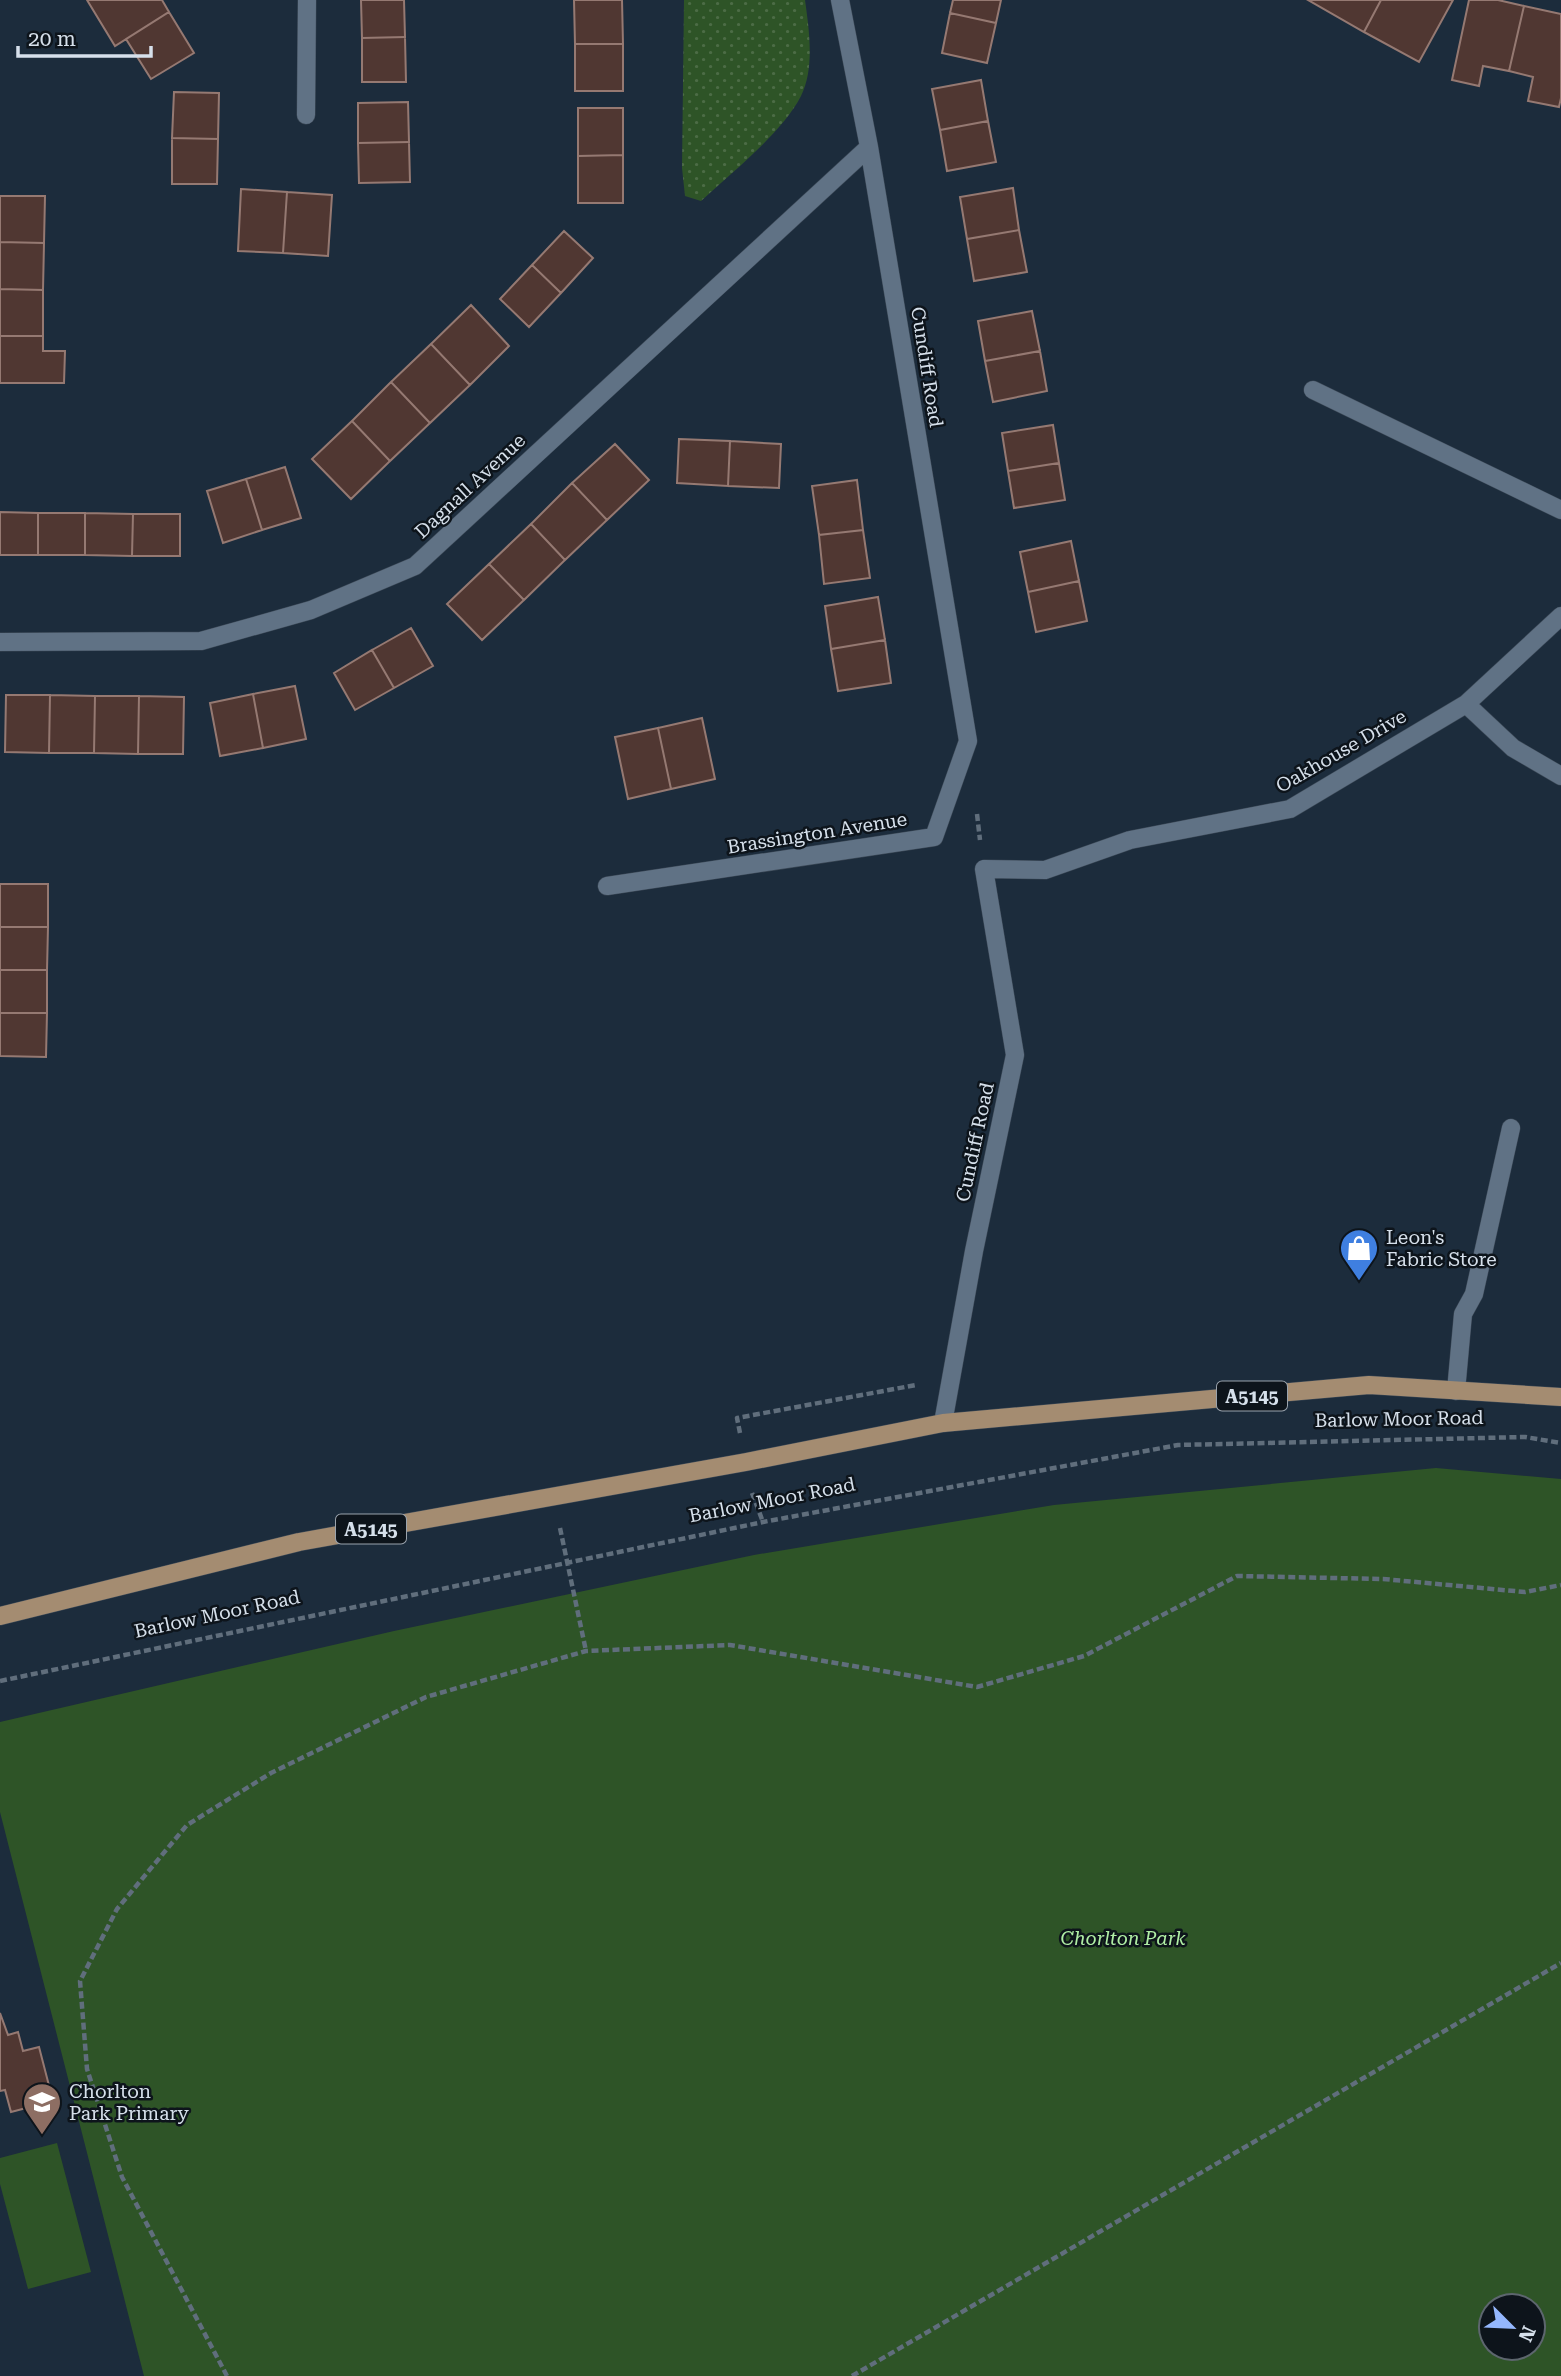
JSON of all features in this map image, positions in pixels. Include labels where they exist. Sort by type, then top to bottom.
[{"type":"main road","name":"Barlow Moor Road","points":[[0,1616],[299,1542],[746,1462],[943,1423],[1369,1385],[1561,1397]]},
{"type":"street","points":[[306,115],[307,0]]},
{"type":"street","name":"Cundiff Road","points":[[840,0],[869,148],[968,741]]},
{"type":"street","name":"Dagnall Avenue","points":[[0,642],[201,641],[311,610],[415,566],[869,148]]},
{"type":"street","points":[[1313,390],[1561,510]]},
{"type":"street","name":"Oakhouse Drive","points":[[984,869],[1045,870],[1130,840],[1290,809],[1466,704],[1561,617]]},
{"type":"street","points":[[1466,704],[1513,748],[1561,776]]},
{"type":"street","name":"Brassington Avenue","points":[[607,886],[934,837],[968,741]]},
{"type":"street","name":"Cundiff Road","points":[[943,1423],[974,1251],[1015,1055],[984,869]]},
{"type":"street","points":[[1456,1391],[1463,1314],[1474,1294],[1511,1128]]},
{"type":"path","points":[[746,1462],[737,1418],[932,1382],[954,1359]]},
{"type":"path","name":"Barlow Moor Road","points":[[0,1681],[763,1522],[1178,1445],[1525,1437],[1561,1443]]},
{"type":"path","points":[[553,1497],[586,1651]]},
{"type":"path","points":[[228,2376],[122,2176],[87,2070],[80,1980],[117,1909],[187,1825],[271,1773],[426,1697],[586,1651],[730,1645],[977,1687],[1084,1656],[1237,1576],[1383,1579],[1525,1592],[1561,1585]]},
{"type":"path","points":[[852,2376],[1561,1962]]},
{"type":"green space","points":[[684,0],[805,0],[809,36],[808,73],[801,96],[793,110],[755,152],[701,201],[685,196],[682,168]]},
{"type":"green space","name":"Chorlton Park","points":[[1436,1468],[1561,1479],[1561,2376],[144,2376],[0,1812],[0,1722],[394,1631],[754,1555],[1054,1505]]},
{"type":"green space","points":[[57,2143],[91,2272],[28,2289],[0,2184],[0,2158]]},
{"type":"building","points":[[87,0],[162,0],[169,12],[115,46]]},
{"type":"building","points":[[361,0],[404,0],[405,37],[362,38]]},
{"type":"building","points":[[574,0],[622,0],[623,44],[575,44]]},
{"type":"building","points":[[953,0],[1001,0],[996,23],[950,13]]},
{"type":"building","points":[[1308,0],[1381,0],[1364,32]]},
{"type":"building","points":[[1381,0],[1453,0],[1419,62],[1364,32]]},
{"type":"building","points":[[1469,0],[1498,0],[1524,6],[1509,71],[1483,66],[1479,86],[1452,80]]},
{"type":"building","points":[[1524,6],[1561,14],[1559,107],[1528,101],[1533,77],[1509,71]]},
{"type":"building","points":[[169,12],[194,53],[151,79],[126,39]]},
{"type":"building","points":[[950,13],[996,23],[987,63],[942,53]]},
{"type":"building","points":[[405,37],[406,82],[362,82],[362,38]]},
{"type":"building","points":[[575,44],[623,44],[623,91],[575,91]]},
{"type":"building","points":[[981,80],[988,121],[940,130],[932,89]]},
{"type":"building","points":[[174,92],[219,93],[218,139],[172,138]]},
{"type":"building","points":[[408,102],[409,142],[358,143],[358,103]]},
{"type":"building","points":[[578,108],[623,108],[623,155],[578,156]]},
{"type":"building","points":[[988,121],[996,162],[947,171],[940,130]]},
{"type":"building","points":[[172,138],[218,139],[217,184],[172,184]]},
{"type":"building","points":[[409,142],[410,182],[359,183],[358,143]]},
{"type":"building","points":[[623,155],[623,203],[578,203],[578,156]]},
{"type":"building","points":[[1013,188],[1019,230],[967,239],[960,197]]},
{"type":"building","points":[[241,189],[287,192],[283,253],[238,251]]},
{"type":"building","points":[[287,192],[332,195],[328,256],[283,253]]},
{"type":"building","points":[[0,196],[45,196],[44,243],[0,242]]},
{"type":"building","points":[[1019,230],[1027,272],[974,281],[967,239]]},
{"type":"building","points":[[564,231],[593,258],[561,293],[532,265]]},
{"type":"building","points":[[0,242],[44,243],[43,290],[0,289]]},
{"type":"building","points":[[532,265],[561,293],[529,327],[500,299]]},
{"type":"building","points":[[0,289],[43,290],[43,336],[0,336]]},
{"type":"building","points":[[471,305],[509,346],[470,385],[431,344]]},
{"type":"building","points":[[1032,311],[1040,351],[985,361],[978,321]]},
{"type":"building","points":[[0,336],[43,336],[43,351],[65,351],[64,383],[0,383]]},
{"type":"building","points":[[431,344],[470,385],[430,423],[391,382]]},
{"type":"building","points":[[1040,351],[1047,391],[993,402],[985,361]]},
{"type":"building","points":[[391,382],[430,423],[390,461],[352,421]]},
{"type":"building","points":[[352,421],[390,461],[351,499],[312,459]]},
{"type":"building","points":[[1053,425],[1059,463],[1008,471],[1002,433]]},
{"type":"building","points":[[679,439],[730,441],[728,486],[677,483]]},
{"type":"building","points":[[730,441],[781,444],[779,488],[728,486]]},
{"type":"building","points":[[615,444],[649,480],[607,520],[572,483]]},
{"type":"building","points":[[1059,463],[1065,500],[1014,508],[1008,471]]},
{"type":"building","points":[[285,467],[301,518],[262,530],[246,479]]},
{"type":"building","points":[[246,479],[262,530],[223,543],[207,491]]},
{"type":"building","points":[[857,480],[863,530],[819,535],[812,486]]},
{"type":"building","points":[[572,483],[607,520],[565,560],[531,524]]},
{"type":"building","points":[[0,512],[38,513],[38,555],[0,555]]},
{"type":"building","points":[[38,513],[85,513],[85,555],[38,555]]},
{"type":"building","points":[[85,513],[133,514],[132,556],[85,555]]},
{"type":"building","points":[[133,514],[180,514],[180,556],[132,556]]},
{"type":"building","points":[[531,524],[565,560],[524,600],[489,564]]},
{"type":"building","points":[[863,530],[870,578],[824,584],[819,535]]},
{"type":"building","points":[[1071,541],[1079,581],[1028,592],[1020,552]]},
{"type":"building","points":[[489,564],[524,600],[482,640],[447,604]]},
{"type":"building","points":[[1079,581],[1087,621],[1036,632],[1028,592]]},
{"type":"building","points":[[878,597],[885,640],[831,649],[825,606]]},
{"type":"building","points":[[411,628],[433,666],[394,688],[372,650]]},
{"type":"building","points":[[885,640],[891,683],[838,691],[831,649]]},
{"type":"building","points":[[372,650],[394,688],[355,710],[334,673]]},
{"type":"building","points":[[295,686],[306,739],[263,748],[253,694]]},
{"type":"building","points":[[253,694],[263,748],[220,756],[210,703]]},
{"type":"building","points":[[6,695],[50,695],[49,753],[5,752]]},
{"type":"building","points":[[50,695],[95,696],[94,753],[49,753]]},
{"type":"building","points":[[95,696],[139,696],[138,754],[94,753]]},
{"type":"building","points":[[139,696],[184,697],[183,754],[138,754]]},
{"type":"building","points":[[702,718],[715,779],[671,789],[658,728]]},
{"type":"building","points":[[658,728],[671,789],[628,799],[615,737]]},
{"type":"building","points":[[0,884],[48,884],[48,927],[0,927]]},
{"type":"building","points":[[0,927],[48,927],[47,970],[0,970]]},
{"type":"building","points":[[0,970],[47,970],[47,1013],[0,1013]]},
{"type":"building","points":[[0,1013],[47,1013],[46,1057],[0,1056]]},
{"type":"building","points":[[0,2013],[8,2035],[18,2032],[23,2051],[39,2047],[53,2101],[11,2112],[5,2090],[0,2091]]},
{"type":"place","name":"Leon's Fabric Store","points":[[1359,1282]]},
{"type":"place","name":"Chorlton Park Primary","points":[[42,2136]]}]
